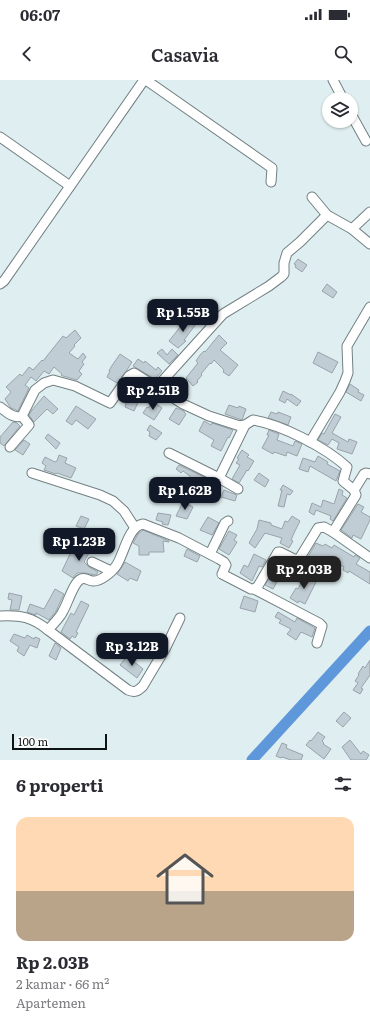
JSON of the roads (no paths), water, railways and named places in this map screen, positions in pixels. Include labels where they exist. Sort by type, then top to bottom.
[{"type":"street","points":[[0,284],[4,281],[145,80],[272,168],[271,182]]},
{"type":"street","points":[[333,80],[339,92]]},
{"type":"street","points":[[358,127],[366,141]]},
{"type":"street","points":[[0,137],[70,186]]},
{"type":"street","points":[[312,197],[327,215],[352,229],[370,244]]},
{"type":"street","points":[[352,229],[370,212]]},
{"type":"street","points":[[156,388],[223,314],[269,286],[284,274],[284,263],[287,253],[306,237],[327,215]]},
{"type":"street","points":[[310,442],[345,381],[348,373],[347,346],[370,307]]},
{"type":"street","points":[[0,407],[13,417],[16,418],[22,416],[35,390],[44,383],[53,380],[75,386],[109,403],[132,373],[134,373],[183,404],[209,416],[240,426],[255,420],[282,429],[310,442],[347,467],[343,481],[354,490],[356,495],[333,532]]},
{"type":"street","points":[[10,447],[29,426],[22,416]]},
{"type":"street","points":[[219,478],[245,425]]},
{"type":"street","points":[[169,453],[238,489]]},
{"type":"street","points":[[354,490],[364,474],[366,472],[370,474]]},
{"type":"street","points":[[32,473],[100,495],[113,501],[124,511],[135,528]]},
{"type":"street","points":[[210,554],[225,523],[228,522]]},
{"type":"street","points":[[48,630],[63,612],[73,589],[81,579],[86,578],[93,581],[98,580],[111,571],[116,565],[135,528],[138,525],[143,524],[179,538],[210,554],[224,562],[226,565],[222,574],[319,623],[322,626],[317,643]]},
{"type":"street","points":[[254,589],[258,586],[278,552],[294,559],[299,559],[318,528],[324,526],[370,558]]},
{"type":"street","points":[[92,562],[111,571]]},
{"type":"street","points":[[0,616],[29,618],[40,624],[128,690],[134,692],[143,686],[165,649],[180,618]]},
{"type":"waterway","points":[[252,760],[370,631]]}]
